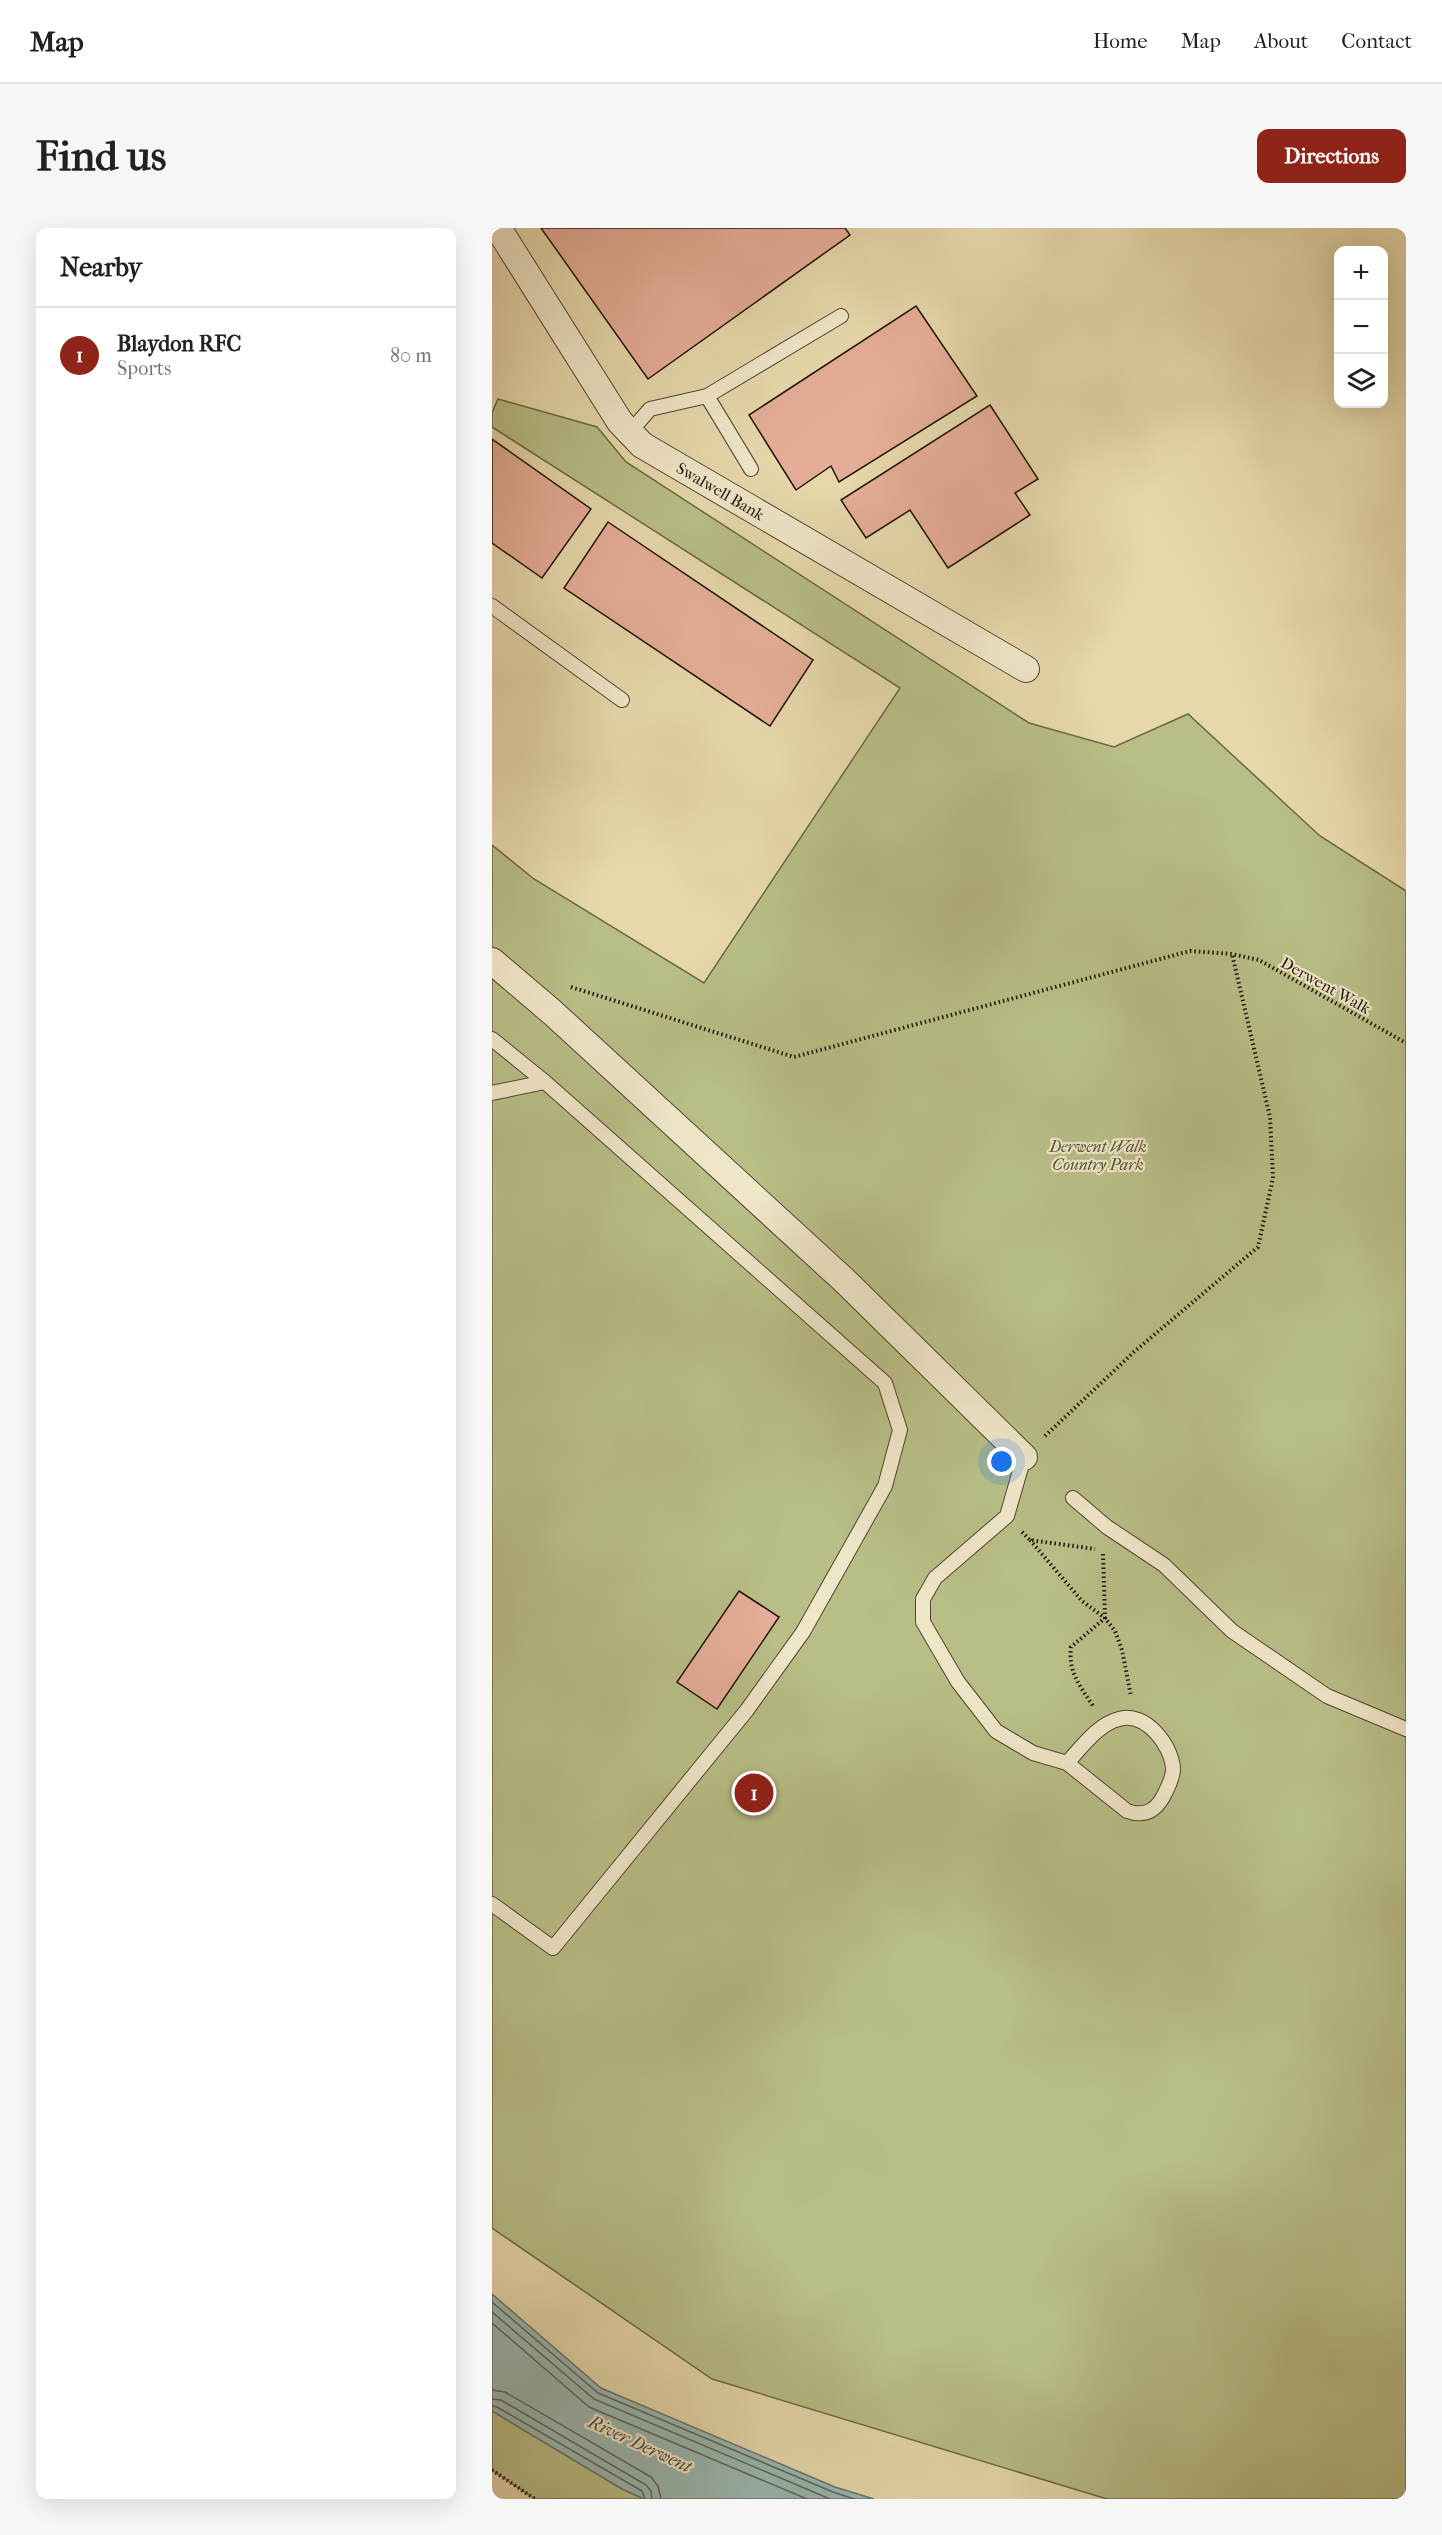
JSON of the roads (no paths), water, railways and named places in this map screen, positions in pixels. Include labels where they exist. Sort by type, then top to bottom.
[{"type":"street","name":"Swalwell Bank","points":[[498,228],[629,433],[642,445],[1026,669]]},
{"type":"street","points":[[492,961],[553,1013],[846,1282],[1024,1457]]},
{"type":"lane","points":[[629,433],[650,409],[707,396],[841,316]]},
{"type":"lane","points":[[707,396],[751,469]]},
{"type":"lane","points":[[492,606],[622,700]]},
{"type":"lane","points":[[492,1040],[545,1082],[885,1383],[900,1430],[885,1486],[803,1632],[747,1710],[553,1948],[492,1904]]},
{"type":"lane","points":[[492,1093],[545,1082]]},
{"type":"lane","points":[[1024,1457],[1006,1516],[935,1578],[923,1599],[923,1622],[958,1682],[996,1731],[1033,1753],[1067,1763],[1128,1811],[1146,1814],[1155,1809],[1161,1802],[1173,1771],[1164,1743],[1152,1729],[1136,1718],[1120,1718],[1104,1725],[1067,1763]]},
{"type":"lane","points":[[1073,1498],[1107,1527],[1164,1565],[1232,1631],[1327,1696],[1406,1729]]},
{"type":"water","name":"River Derwent","points":[[492,2294],[601,2388],[835,2487],[874,2499],[644,2499],[622,2489],[492,2411]]},
{"type":"place","name":"Blaydon RFC","points":[[754,1793]]},
{"type":"park label","name":"Derwent Walk Country Park","points":[[1098,1155]]}]
